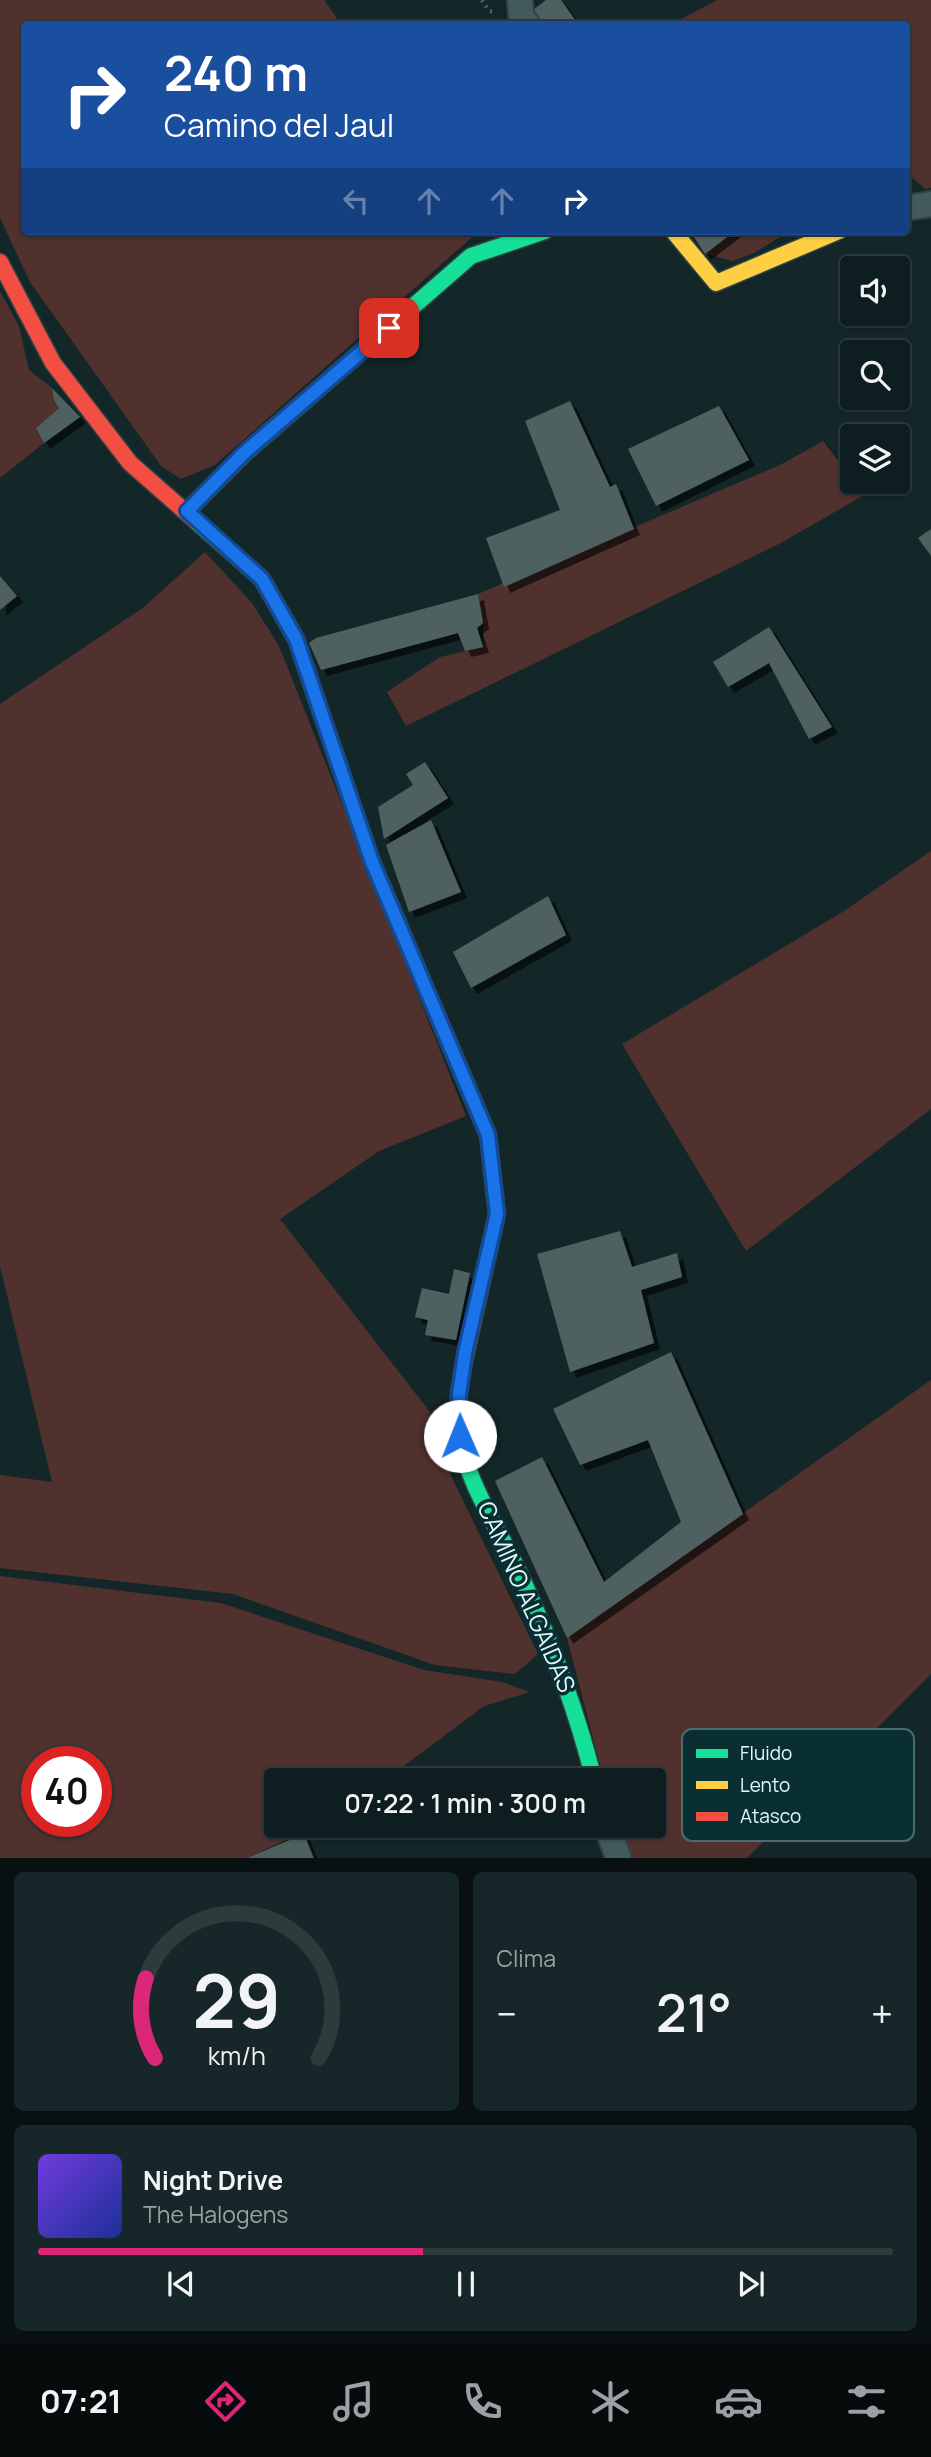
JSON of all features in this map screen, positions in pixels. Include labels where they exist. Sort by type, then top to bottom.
[{"type":"street","points":[[520,0],[521,15],[525,21]]},
{"type":"street","points":[[910,207],[931,204]]},
{"type":"street","points":[[187,511],[244,453],[471,256],[533,235]]},
{"type":"street","points":[[676,235],[716,284],[830,235]]},
{"type":"street","name":"CAMINO ALGAIDAS","points":[[0,262],[53,363],[130,463],[262,579],[296,639],[372,862],[488,1135],[497,1214],[465,1353],[459,1395],[460,1436],[480,1495],[524,1582],[577,1714],[591,1768]]},
{"type":"street","points":[[611,1838],[619,1858]]},
{"type":"shaded area","points":[[0,0],[324,0],[339,21],[21,21],[21,235],[474,235],[215,465],[181,479],[161,466],[30,282],[0,218]]},
{"type":"shaded area","points":[[717,0],[931,0],[931,188],[926,189],[910,176],[910,21],[678,21]]},
{"type":"shaded area","points":[[730,235],[783,235],[754,253],[733,261],[705,254]]},
{"type":"shaded area","points":[[0,291],[19,326],[29,370],[52,388],[59,408],[36,428],[44,443],[0,478]]},
{"type":"shaded area","points":[[823,441],[840,463],[840,494],[864,495],[781,543],[406,726],[387,692],[440,657],[483,647],[483,623],[478,594],[780,465]]},
{"type":"shaded area","points":[[205,552],[252,603],[279,646],[466,1116],[379,1151],[280,1219],[437,1421],[451,1476],[538,1654],[515,1674],[435,1665],[233,1594],[0,1568],[0,1475],[52,1482],[0,1266],[0,704],[144,607]]},
{"type":"shaded area","points":[[931,851],[931,1109],[746,1251],[622,1044],[844,911]]},
{"type":"shaded area","points":[[931,1380],[931,1674],[876,1729],[682,1729],[682,1841],[764,1841],[747,1858],[630,1858],[622,1838],[666,1838],[666,1768],[601,1768],[567,1638]]},
{"type":"shaded area","points":[[0,1576],[221,1603],[424,1670],[502,1682],[530,1692],[484,1706],[401,1768],[264,1768],[264,1838],[290,1838],[247,1858],[0,1858]]},
{"type":"building","points":[[546,0],[561,0],[576,21],[542,21],[533,10]]},
{"type":"building","points":[[693,235],[730,235],[705,254]]},
{"type":"building","points":[[52,388],[80,417],[44,443],[36,428],[59,408]]},
{"type":"building","points":[[570,401],[610,487],[616,484],[634,529],[504,587],[486,538],[560,510],[525,421]]},
{"type":"building","points":[[719,406],[749,460],[656,506],[628,449]]},
{"type":"building","points":[[931,529],[931,556],[918,538]]},
{"type":"building","points":[[0,576],[17,596],[0,610]]},
{"type":"building","points":[[478,594],[483,623],[477,628],[483,647],[465,651],[458,633],[321,670],[309,643],[316,638]]},
{"type":"building","points":[[769,627],[832,727],[809,739],[769,663],[728,687],[713,662]]},
{"type":"building","points":[[425,762],[448,798],[384,839],[378,807],[413,785],[406,774]]},
{"type":"building","points":[[431,820],[461,892],[409,912],[386,845]]},
{"type":"building","points":[[548,896],[566,935],[471,988],[453,952]]},
{"type":"building","points":[[620,1231],[632,1267],[677,1253],[682,1277],[641,1290],[654,1343],[570,1372],[537,1254]]},
{"type":"building","points":[[454,1269],[470,1273],[456,1340],[425,1335],[428,1320],[415,1317],[422,1288],[449,1294]]},
{"type":"building","points":[[671,1352],[743,1514],[567,1638],[495,1481],[542,1457],[604,1582],[681,1522],[648,1440],[580,1465],[553,1409]]},
{"type":"building","points":[[294,1838],[306,1838],[314,1858],[247,1858]]},
{"type":"traffic: fast","points":[[187,511],[245,453],[471,256],[533,235]]},
{"type":"traffic: fast","points":[[197,522],[262,579],[296,639],[372,862],[466,1083]]},
{"type":"traffic: fast","points":[[464,1362],[458,1399],[459,1436],[464,1456],[478,1493],[516,1565],[545,1631],[564,1680],[591,1768]]},
{"type":"traffic: slow","points":[[676,235],[716,283],[830,235]]},
{"type":"traffic: jam","points":[[0,262],[53,363],[130,463],[197,522]]},
{"type":"traffic: jam","points":[[464,1362],[497,1214],[488,1135],[466,1083]]},
{"type":"route","points":[[389,328],[244,453],[187,511],[262,579],[296,639],[372,862],[463,1070],[488,1135],[497,1214],[465,1353],[459,1395],[460,1436]]}]
